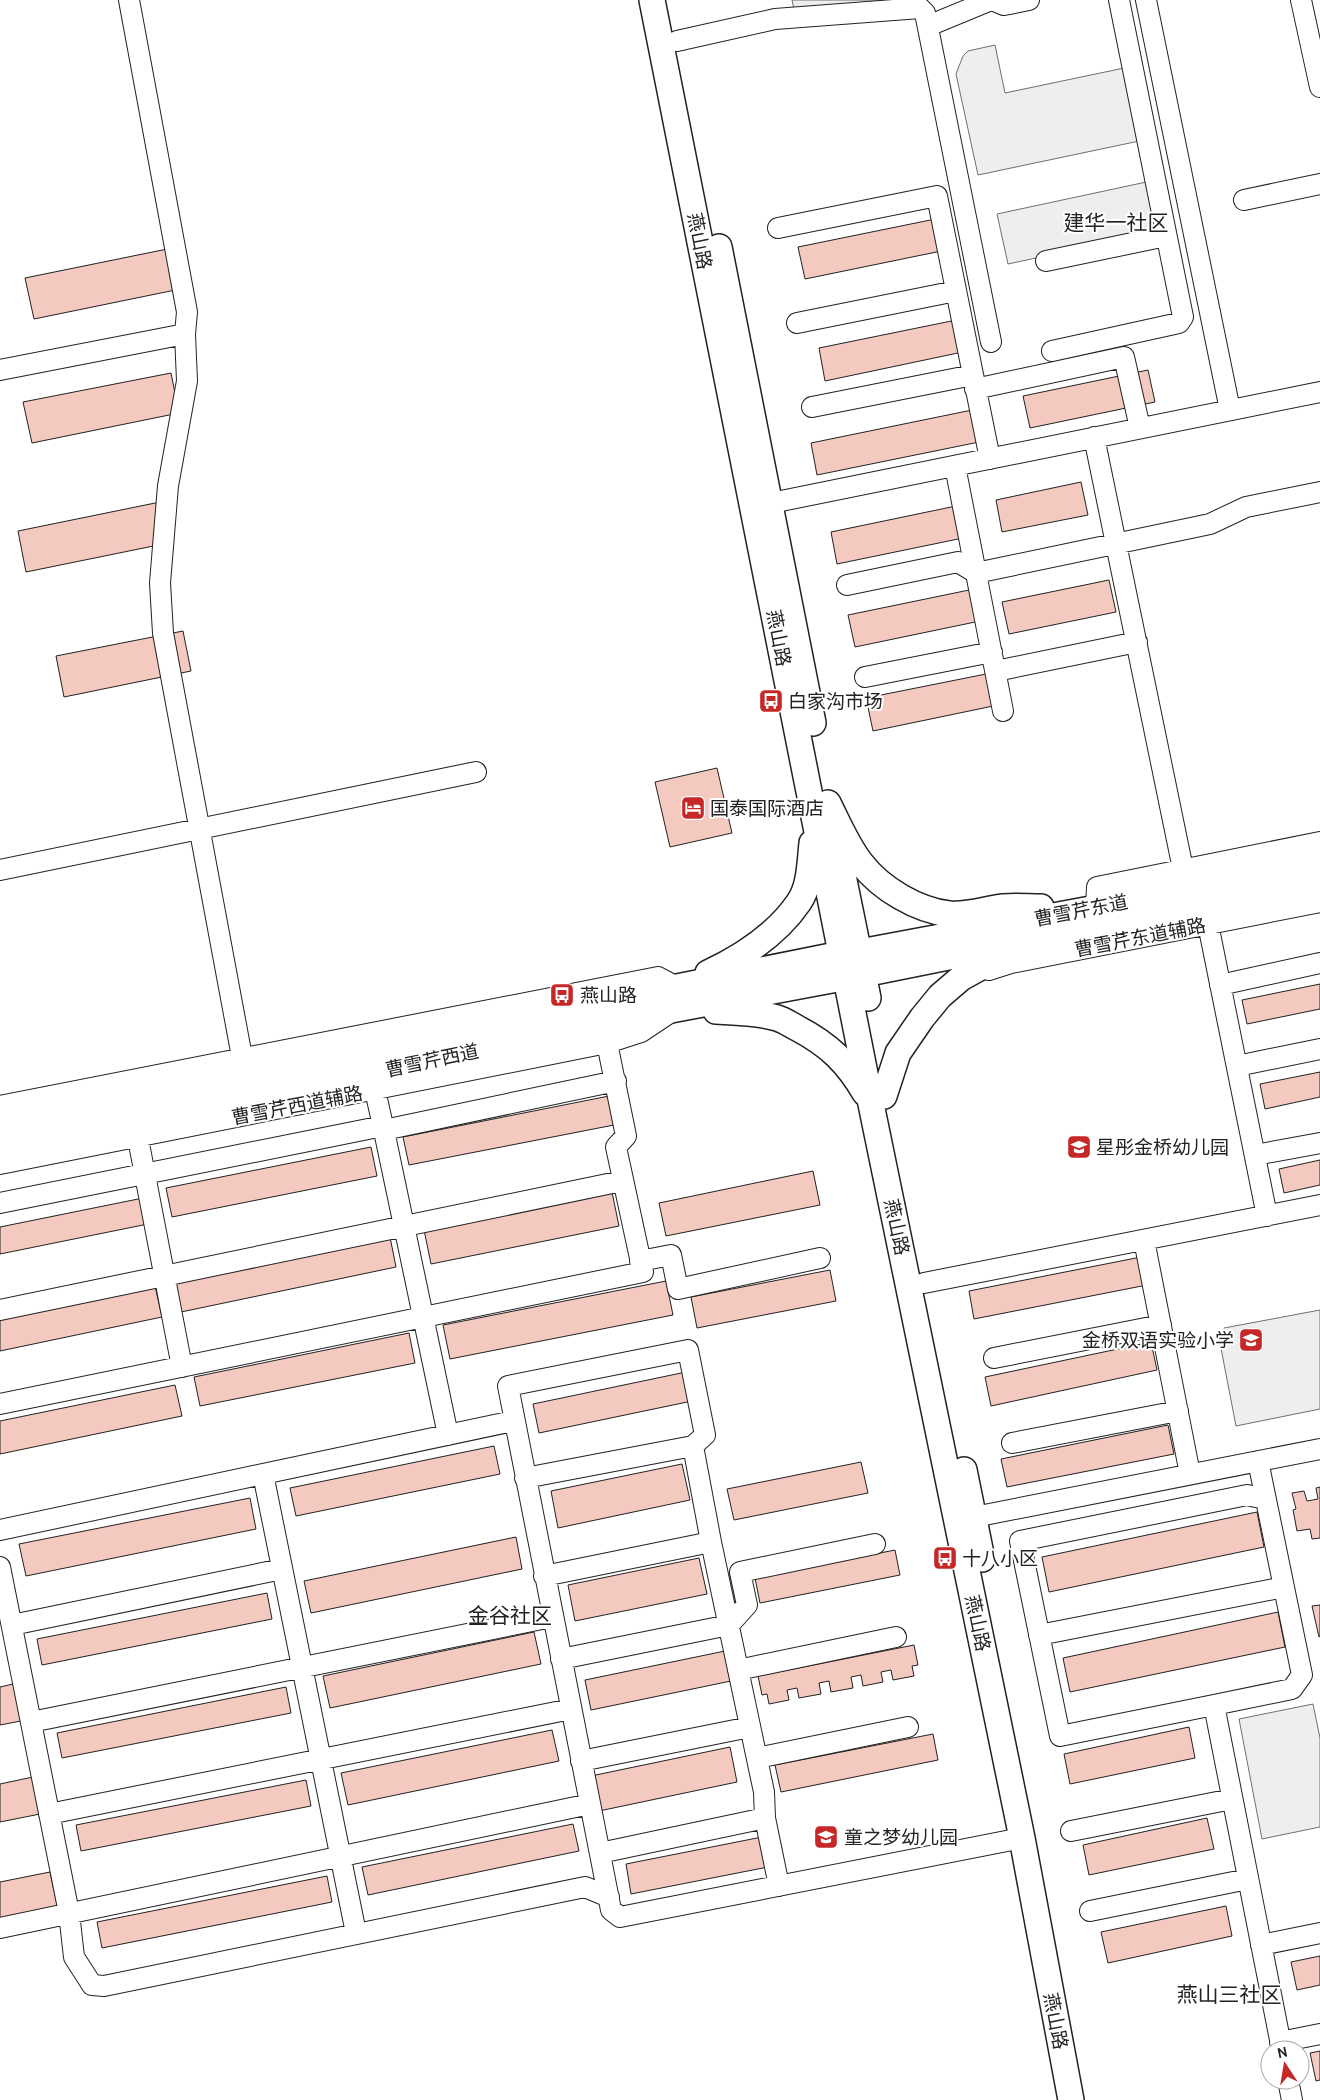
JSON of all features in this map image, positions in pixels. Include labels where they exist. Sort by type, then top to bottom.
[{"type":"main road","name":"燕山路","points":[[652,0],[853,964],[1071,2100]]},
{"type":"main road","name":"燕山路","points":[[669,0],[771,503],[821,810]]},
{"type":"main road","points":[[821,810],[849,844],[862,864],[879,882],[899,895],[929,909],[951,914],[1097,897]]},
{"type":"main road","points":[[677,998],[722,966],[752,948],[780,925],[800,901],[810,871],[821,810]]},
{"type":"main road","name":"曹雪芹东道","points":[[853,964],[1097,897],[1320,862]]},
{"type":"main road","name":"曹雪芹东道","points":[[853,964],[1030,940],[1320,882]]},
{"type":"main road","points":[[677,998],[778,1018],[831,1048],[878,1100],[898,1053],[940,996],[961,978],[1030,940]]},
{"type":"main road","name":"曹雪芹西道","points":[[0,1146],[370,1081],[677,998],[853,964]]},
{"type":"main road","name":"曹雪芹西道","points":[[0,1127],[249,1067],[661,994],[677,998]]},
{"type":"main road","name":"燕山路","points":[[878,1100],[924,1283],[974,1516],[1087,2100]]},
{"type":"street","points":[[0,1106],[249,1067],[199,829],[163,633],[160,583],[168,486],[187,381],[185,334],[187,312],[129,0]]},
{"type":"street","points":[[928,26],[992,0],[1004,5],[1029,0]]},
{"type":"street","points":[[1052,351],[1179,323],[1183,317],[1119,0]]},
{"type":"street","points":[[1146,0],[1230,410]]},
{"type":"street","points":[[1301,0],[1320,87]]},
{"type":"street","points":[[677,40],[775,19],[920,8],[926,12],[990,342]]},
{"type":"street","points":[[1244,200],[1320,184]]},
{"type":"street","points":[[778,228],[937,196],[990,459]]},
{"type":"street","points":[[1046,261],[1166,236]]},
{"type":"street","points":[[798,323],[956,291]]},
{"type":"street","points":[[0,370],[185,334]]},
{"type":"street","points":[[812,407],[1124,357],[1140,428]]},
{"type":"street","points":[[771,503],[1320,392]]},
{"type":"street","points":[[1094,437],[1183,869]]},
{"type":"street","points":[[955,466],[1003,711]]},
{"type":"street","points":[[847,585],[958,562],[976,573],[1210,524],[1246,507],[1320,492]]},
{"type":"street","points":[[865,677],[994,662],[1137,642]]},
{"type":"street","points":[[0,870],[476,772]]},
{"type":"street","points":[[1097,897],[1183,869],[1320,842]]},
{"type":"street","name":"曹雪芹东道辅路","points":[[961,978],[1010,963],[1320,902]]},
{"type":"street","points":[[1208,924],[1267,1216]]},
{"type":"street","points":[[1220,984],[1320,963]]},
{"type":"street","name":"曹雪芹西道辅路","points":[[0,1164],[370,1081],[607,1043],[641,1032],[677,998]]},
{"type":"street","points":[[0,1404],[642,1272],[616,1147],[626,1136],[607,1043]]},
{"type":"street","points":[[1237,1066],[1320,1049]]},
{"type":"street","points":[[370,1081],[383,1128],[448,1435]]},
{"type":"street","points":[[0,1202],[616,1081]]},
{"type":"street","points":[[1255,1155],[1320,1143]]},
{"type":"street","points":[[140,1149],[182,1366]]},
{"type":"street","points":[[0,1310],[622,1181]]},
{"type":"street","points":[[924,1283],[1320,1205]]},
{"type":"street","points":[[1144,1240],[1190,1474]]},
{"type":"street","points":[[640,1261],[670,1255],[678,1289],[820,1258]]},
{"type":"street","points":[[994,1358],[1161,1325]]},
{"type":"street","points":[[525,1478],[693,1446],[705,1435],[688,1350],[508,1386],[513,1421],[611,1910],[620,1917],[1022,1838]]},
{"type":"street","points":[[1012,1443],[1178,1411]]},
{"type":"street","points":[[0,1530],[513,1421]]},
{"type":"street","points":[[693,1446],[711,1542],[764,1792],[765,1818],[779,1886]]},
{"type":"street","points":[[974,1516],[1320,1449]]},
{"type":"street","points":[[1258,1461],[1302,1675],[1292,1688],[1060,1736],[1020,1541],[1247,1495],[1265,1499]]},
{"type":"street","points":[[263,1474],[356,1933]]},
{"type":"street","points":[[544,1576],[711,1542]]},
{"type":"street","points":[[561,1659],[729,1626],[747,1605],[740,1572],[875,1544]]},
{"type":"street","points":[[0,1567],[69,1913],[74,1958],[92,1985],[104,1986],[585,1887],[609,1897]]},
{"type":"street","points":[[12,1625],[282,1569]]},
{"type":"street","points":[[1039,1635],[1284,1587]]},
{"type":"street","points":[[31,1722],[552,1616]]},
{"type":"street","points":[[738,1670],[896,1637]]},
{"type":"street","points":[[1214,1705],[1280,2040]]},
{"type":"street","points":[[49,1814],[571,1709]]},
{"type":"street","points":[[581,1761],[750,1727]]},
{"type":"street","points":[[757,1758],[908,1727]]},
{"type":"street","points":[[1071,1831],[1232,1800]]},
{"type":"street","points":[[0,1928],[590,1804]]},
{"type":"street","points":[[600,1852],[765,1818]]},
{"type":"street","points":[[1090,1911],[1248,1879]]},
{"type":"street","points":[[1261,1945],[1320,1933]]},
{"type":"street","points":[[1300,2040],[1320,2034]]},
{"type":"shaded area","points":[[792,0],[889,0],[795,14]]},
{"type":"shaded area","points":[[995,45],[1005,93],[1129,67],[1144,140],[978,175],[956,74],[963,56],[968,51]]},
{"type":"shaded area","points":[[1151,181],[1162,231],[1008,264],[997,214]]},
{"type":"shaded area","points":[[1320,1310],[1320,1409],[1236,1426],[1219,1338],[1225,1336],[1224,1328]]},
{"type":"shaded area","points":[[1313,1704],[1320,1738],[1320,1827],[1262,1839],[1239,1719]]},
{"type":"building","points":[[950,216],[956,248],[805,279],[798,247]]},
{"type":"building","points":[[182,246],[190,287],[34,319],[25,278]]},
{"type":"building","points":[[971,317],[977,349],[825,381],[819,348]]},
{"type":"building","points":[[1148,370],[1155,402],[1030,428],[1023,396]]},
{"type":"building","points":[[171,373],[179,413],[32,443],[23,402]]},
{"type":"building","points":[[977,409],[984,441],[817,475],[811,443]]},
{"type":"building","points":[[1081,482],[1088,515],[1002,532],[996,500]]},
{"type":"building","points":[[165,501],[173,542],[26,572],[18,531]]},
{"type":"building","points":[[956,506],[963,538],[837,564],[831,532]]},
{"type":"building","points":[[1109,580],[1116,612],[1009,634],[1002,602]]},
{"type":"building","points":[[974,589],[980,621],[855,647],[848,615]]},
{"type":"building","points":[[183,631],[191,671],[64,697],[56,656]]},
{"type":"building","points":[[991,673],[998,705],[873,731],[866,698]]},
{"type":"building","name":"国泰国际酒店","points":[[717,768],[732,833],[670,847],[655,782]]},
{"type":"building","points":[[1320,984],[1320,1009],[1247,1024],[1242,1000]]},
{"type":"building","points":[[1320,1072],[1320,1097],[1265,1109],[1260,1084]]},
{"type":"building","points":[[609,1096],[614,1125],[409,1165],[403,1137]]},
{"type":"building","points":[[371,1147],[377,1176],[172,1217],[166,1188]]},
{"type":"building","points":[[1320,1160],[1320,1185],[1284,1193],[1279,1169]]},
{"type":"building","points":[[813,1171],[820,1205],[666,1236],[659,1203]]},
{"type":"building","points":[[612,1192],[619,1226],[431,1264],[423,1225]]},
{"type":"building","points":[[143,1198],[148,1224],[0,1254],[0,1227]]},
{"type":"building","points":[[390,1237],[396,1267],[181,1312],[174,1282]]},
{"type":"building","points":[[1141,1257],[1147,1285],[974,1319],[969,1291]]},
{"type":"building","points":[[830,1270],[836,1301],[697,1328],[691,1297]]},
{"type":"building","points":[[666,1281],[673,1315],[450,1359],[443,1325]]},
{"type":"building","points":[[155,1286],[162,1317],[0,1351],[0,1319]]},
{"type":"building","points":[[409,1333],[415,1363],[200,1406],[194,1377]]},
{"type":"building","points":[[1151,1342],[1157,1370],[991,1406],[985,1377]]},
{"type":"building","points":[[686,1372],[692,1401],[539,1433],[533,1404]]},
{"type":"building","points":[[175,1385],[182,1416],[0,1454],[0,1421]]},
{"type":"building","points":[[1168,1425],[1174,1454],[1007,1487],[1001,1459]]},
{"type":"building","points":[[494,1446],[500,1474],[296,1516],[290,1488]]},
{"type":"building","points":[[861,1462],[868,1493],[734,1520],[727,1489]]},
{"type":"building","points":[[682,1464],[690,1500],[558,1528],[551,1491]]},
{"type":"building","points":[[1320,1487],[1320,1538],[1312,1539],[1310,1529],[1297,1531],[1293,1510],[1296,1509],[1292,1493],[1304,1491],[1307,1501],[1318,1499],[1316,1488]]},
{"type":"building","points":[[250,1498],[256,1529],[26,1576],[19,1544]]},
{"type":"building","points":[[1257,1512],[1264,1547],[1049,1592],[1042,1557]]},
{"type":"building","points":[[516,1537],[522,1569],[311,1613],[304,1581]]},
{"type":"building","points":[[895,1550],[900,1575],[760,1603],[755,1578]]},
{"type":"building","points":[[699,1558],[707,1594],[575,1621],[568,1585]]},
{"type":"building","points":[[267,1593],[272,1619],[42,1665],[37,1639]]},
{"type":"building","points":[[1320,1605],[1320,1636],[1319,1637],[1312,1606]]},
{"type":"building","points":[[1278,1612],[1285,1647],[1070,1692],[1063,1658]]},
{"type":"building","points":[[534,1632],[541,1664],[330,1708],[323,1676]]},
{"type":"building","points":[[914,1645],[918,1665],[912,1666],[914,1676],[893,1680],[891,1670],[881,1672],[883,1682],[863,1686],[861,1675],[851,1677],[853,1688],[831,1692],[829,1681],[819,1683],[821,1694],[799,1698],[797,1688],[787,1690],[789,1700],[769,1704],[767,1694],[762,1695],[758,1676]]},
{"type":"building","points":[[725,1651],[731,1681],[591,1710],[585,1680]]},
{"type":"building","points":[[13,1684],[21,1721],[0,1725],[0,1687]]},
{"type":"building","points":[[286,1687],[291,1713],[62,1758],[57,1733]]},
{"type":"building","points":[[1189,1727],[1195,1758],[1070,1784],[1064,1754]]},
{"type":"building","points":[[552,1730],[559,1761],[348,1805],[341,1773]]},
{"type":"building","points":[[933,1734],[938,1760],[781,1792],[775,1765]]},
{"type":"building","points":[[730,1747],[737,1782],[599,1811],[591,1776]]},
{"type":"building","points":[[33,1777],[40,1814],[0,1822],[0,1784]]},
{"type":"building","points":[[306,1780],[311,1806],[81,1851],[76,1825]]},
{"type":"building","points":[[1207,1818],[1214,1849],[1089,1875],[1083,1845]]},
{"type":"building","points":[[573,1824],[579,1851],[368,1895],[362,1867]]},
{"type":"building","points":[[762,1837],[768,1867],[631,1894],[626,1864]]},
{"type":"building","points":[[50,1872],[58,1909],[0,1921],[0,1882]]},
{"type":"building","points":[[327,1876],[332,1902],[102,1948],[97,1922]]},
{"type":"building","points":[[1226,1906],[1232,1936],[1108,1963],[1101,1932]]},
{"type":"building","points":[[1320,1956],[1320,1985],[1297,1990],[1291,1962]]},
{"type":"building","points":[[1320,2051],[1320,2080],[1316,2081],[1310,2053]]},
{"type":"place","name":"白家沟市场","points":[[771,701]]},
{"type":"place","name":"国泰国际酒店","points":[[693,808]]},
{"type":"place","name":"燕山路","points":[[562,995]]},
{"type":"place","name":"星彤金桥幼儿园","points":[[1079,1147]]},
{"type":"place","name":"金桥双语实验小学","points":[[1251,1340]]},
{"type":"place","name":"十八小区","points":[[945,1558]]},
{"type":"place","name":"童之梦幼儿园","points":[[826,1837]]},
{"type":"district","name":"建华一社区","points":[[1116,223]]},
{"type":"district","name":"金谷社区","points":[[510,1616]]},
{"type":"district","name":"燕山三社区","points":[[1229,1995]]}]
